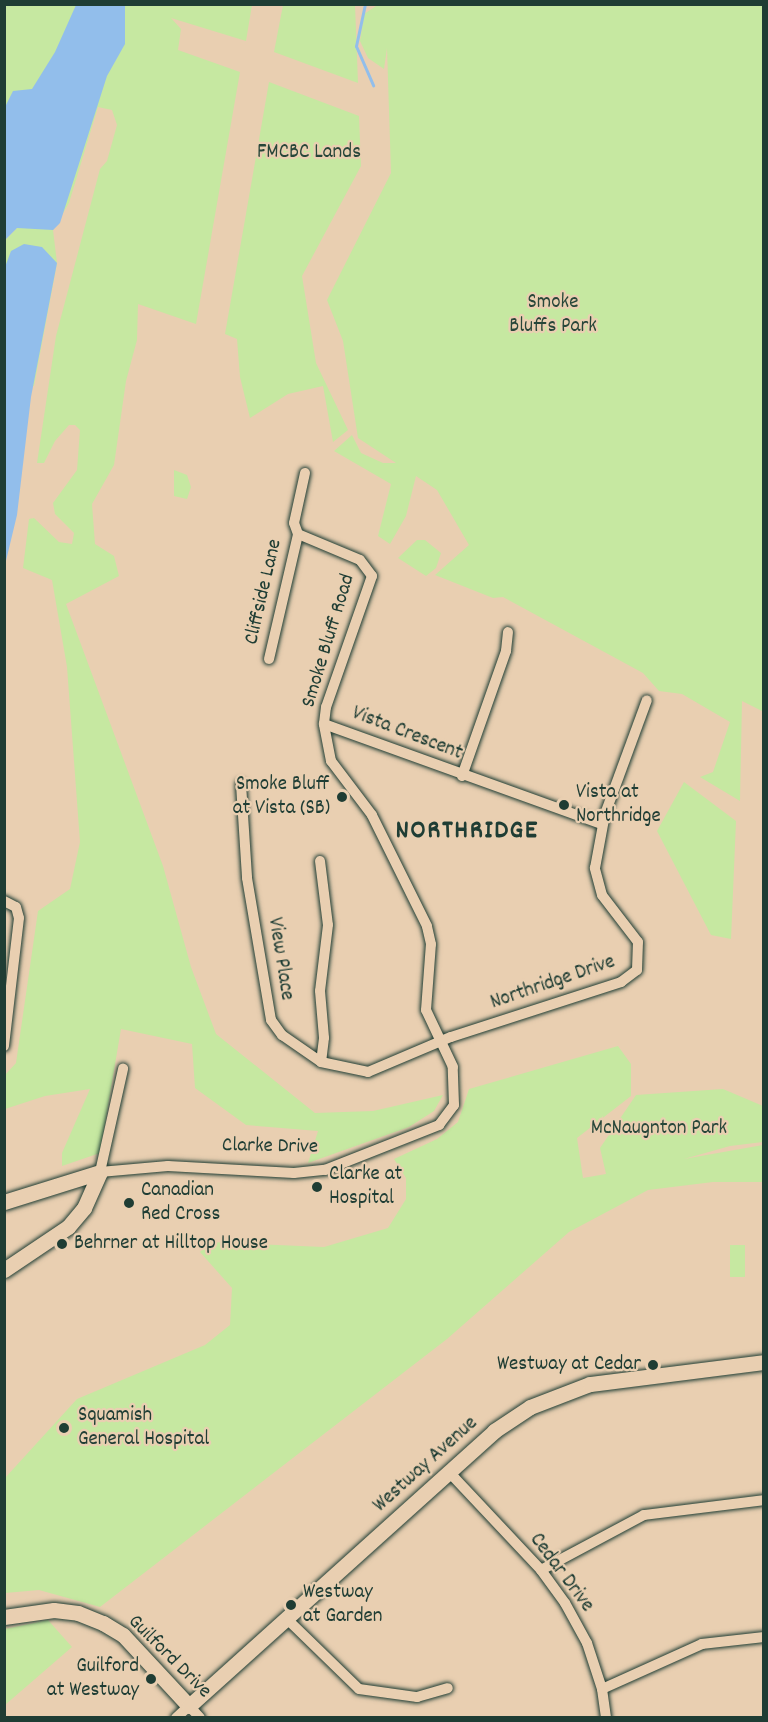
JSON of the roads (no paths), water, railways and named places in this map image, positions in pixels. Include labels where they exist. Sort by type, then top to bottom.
[{"type":"street","name":"Cliffside Lane","points":[[269,659],[298,534],[294,523],[306,473]]},
{"type":"street","name":"Smoke Bluff Road","points":[[298,534],[360,560],[370,570],[370,585],[326,706],[324,724]]},
{"type":"street","points":[[462,776],[506,651],[508,632]]},
{"type":"street","name":"Northridge Drive","points":[[440,1041],[589,994],[621,982],[637,970],[638,942],[602,896],[595,875],[602,824],[647,700]]},
{"type":"street","name":"Vista Crescent","points":[[324,724],[462,776],[602,824]]},
{"type":"street","name":"Vista Crescent","points":[[324,724],[331,761],[376,824],[427,926],[431,944],[426,1010],[440,1041]]},
{"type":"street","name":"View Place","points":[[241,784],[247,879],[268,1012],[282,1035],[321,1062],[368,1072],[440,1041]]},
{"type":"street","points":[[320,861],[328,926],[320,991],[324,1038],[321,1062]]},
{"type":"street","points":[[4,1046],[19,918],[16,907],[6,901]]},
{"type":"street","name":"Clarke Drive","points":[[4,1202],[100,1172],[168,1166],[303,1173],[340,1166],[444,1120],[456,1094],[453,1067],[440,1041]]},
{"type":"street","points":[[4,1270],[68,1227],[84,1208],[100,1172],[123,1069]]},
{"type":"street","name":"Westway Avenue","points":[[176,1718],[514,1416],[568,1390],[764,1362]]},
{"type":"street","name":"Cedar Drive","points":[[449,1472],[541,1570],[565,1603],[586,1643],[602,1689],[606,1718]]},
{"type":"street","points":[[541,1570],[644,1515],[764,1500]]},
{"type":"street","name":"Guilford Drive","points":[[4,1617],[54,1610],[78,1613],[103,1623],[123,1635],[200,1718]]},
{"type":"street","points":[[288,1620],[359,1689],[417,1697],[448,1688]]},
{"type":"street","points":[[602,1689],[702,1644],[764,1637]]},
{"type":"water","points":[[76,5],[125,5],[125,44],[107,76],[60,223],[53,230],[17,228],[5,240],[5,107],[13,91],[32,89],[55,52]]},
{"type":"water","points":[[24,244],[42,247],[57,263],[31,397],[17,515],[5,565],[5,267],[11,251]]},
{"type":"waterway","points":[[365,4],[356,46],[373,85]]},
{"type":"place","name":"Smoke Bluff at Vista (SB)","points":[[342,797]]},
{"type":"place","name":"Vista at Northridge","points":[[564,805]]},
{"type":"place","name":"Clarke at Hospital","points":[[317,1187]]},
{"type":"place","name":"Canadian Red Cross","points":[[129,1203]]},
{"type":"place","name":"Behrner at Hilltop House","points":[[62,1244]]},
{"type":"place","name":"Westway at Cedar","points":[[653,1365]]},
{"type":"place","name":"Squamish General Hospital","points":[[64,1428]]},
{"type":"place","name":"Westway at Garden","points":[[291,1605]]},
{"type":"place","name":"Guilford at Westway","points":[[151,1679]]},
{"type":"district","name":"NORTHRIDGE","points":[[467,832]]},
{"type":"park label","name":"FMCBC Lands","points":[[309,153]]},
{"type":"park label","name":"Smoke Bluffs Park","points":[[553,315]]},
{"type":"park label","name":"McNaugnton Park","points":[[659,1129]]}]
